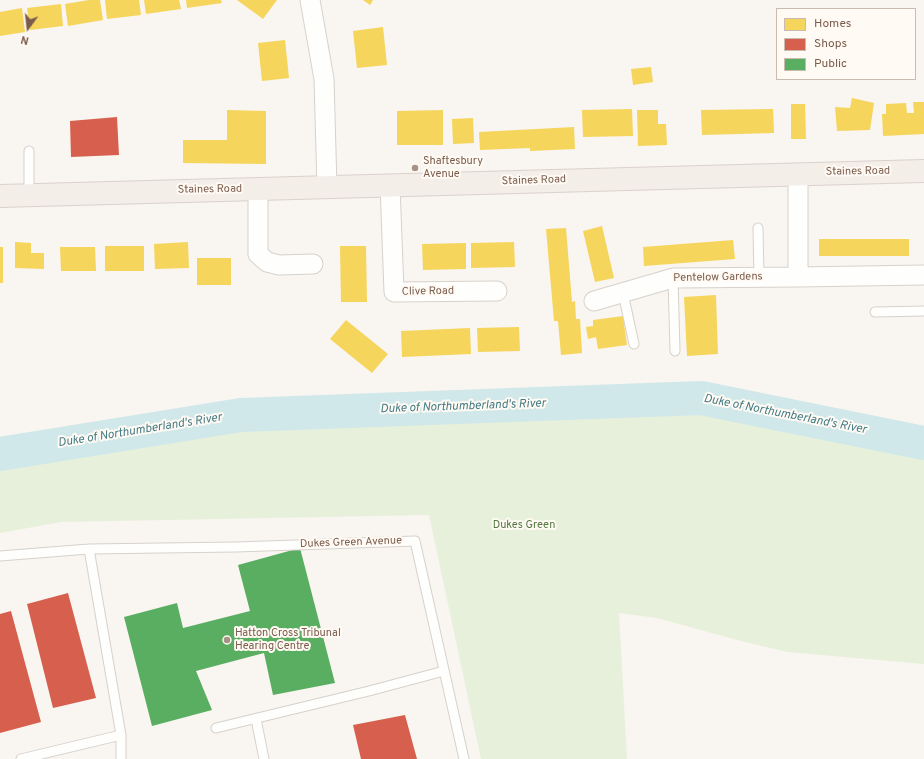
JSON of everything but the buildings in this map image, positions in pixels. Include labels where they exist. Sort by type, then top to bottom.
[{"type":"main road","name":"Staines Road","points":[[0,196],[924,170]]},
{"type":"street","points":[[310,0],[324,79],[327,187]]},
{"type":"street","points":[[798,174],[798,277]]},
{"type":"street","name":"Clive Road","points":[[390,185],[394,292],[497,291]]},
{"type":"street","points":[[258,189],[258,254],[267,262],[279,265],[313,264]]},
{"type":"street","name":"Pentelow Gardens","points":[[594,301],[673,278],[924,275]]},
{"type":"lane","points":[[29,151],[29,195]]},
{"type":"lane","points":[[758,228],[759,277]]},
{"type":"lane","points":[[673,278],[675,351]]},
{"type":"lane","points":[[623,293],[634,344]]},
{"type":"lane","points":[[875,312],[924,311]]},
{"type":"lane","name":"Dukes Green Avenue","points":[[0,556],[89,549],[236,547],[414,541],[464,759]]},
{"type":"lane","points":[[89,549],[121,736],[121,759]]},
{"type":"lane","points":[[216,728],[444,671]]},
{"type":"lane","points":[[256,719],[264,759]]},
{"type":"lane","points":[[21,759],[121,736]]},
{"type":"green space","name":"Dukes Green","points":[[705,409],[924,451],[924,664],[788,652],[657,618],[619,613],[627,759],[481,759],[429,515],[61,522],[0,533],[0,464],[121,444],[328,423]]},
{"type":"waterway","name":"Duke of Northumberland's River","points":[[0,454],[241,415],[701,398],[924,443]]},
{"type":"place","name":"Shaftesbury Avenue","points":[[415,168]]},
{"type":"place","name":"Hatton Cross Tribunal Hearing Centre","points":[[227,640]]}]
